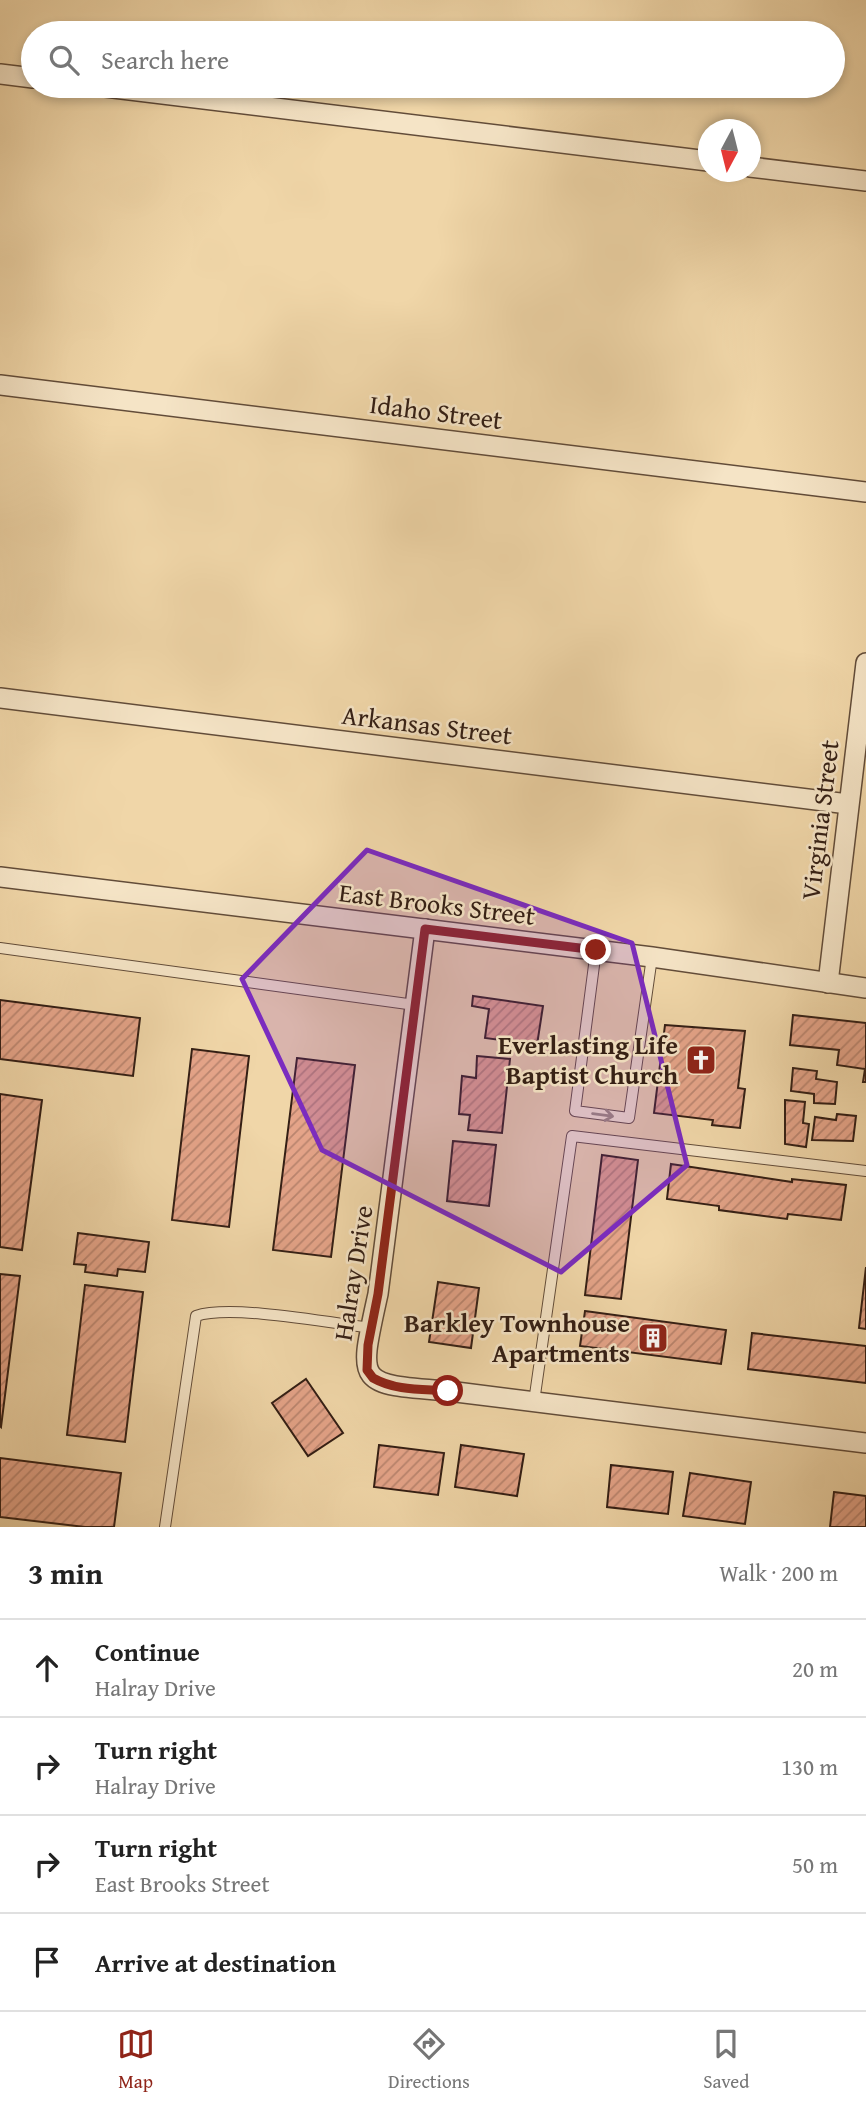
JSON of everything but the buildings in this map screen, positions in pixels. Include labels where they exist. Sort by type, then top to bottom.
[{"type":"street","points":[[0,74],[21,77]]},
{"type":"street","points":[[195,98],[698,160]]},
{"type":"street","points":[[761,168],[866,181]]},
{"type":"street","name":"Idaho Street","points":[[0,385],[866,492]]},
{"type":"street","name":"Virginia Street","points":[[828,984],[866,663]]},
{"type":"street","name":"Arkansas Street","points":[[0,698],[848,804]]},
{"type":"street","name":"East Brooks Street","points":[[0,877],[652,957],[866,988]]},
{"type":"street","name":"Halray Drive","points":[[425,929],[378,1294],[371,1328],[367,1370],[373,1378],[401,1388],[866,1443]]},
{"type":"lane","points":[[0,948],[415,1004]]},
{"type":"lane","points":[[596,950],[575,1111],[629,1118],[652,957]]},
{"type":"lane","points":[[534,1402],[572,1136],[866,1171]]},
{"type":"lane","points":[[165,1527],[196,1316],[221,1313],[281,1316],[371,1328]]},
{"type":"highlighted area","points":[[367,850],[632,943],[687,1165],[561,1272],[322,1150],[242,979]]},
{"type":"place","name":"Everlasting Life Baptist Church","points":[[701,1060]]},
{"type":"place","name":"Barkley Townhouse Apartments","points":[[653,1338]]},
{"type":"route","points":[[448,1391],[390,1387],[373,1378],[367,1370],[366,1359],[378,1294],[425,929],[596,950]]}]
